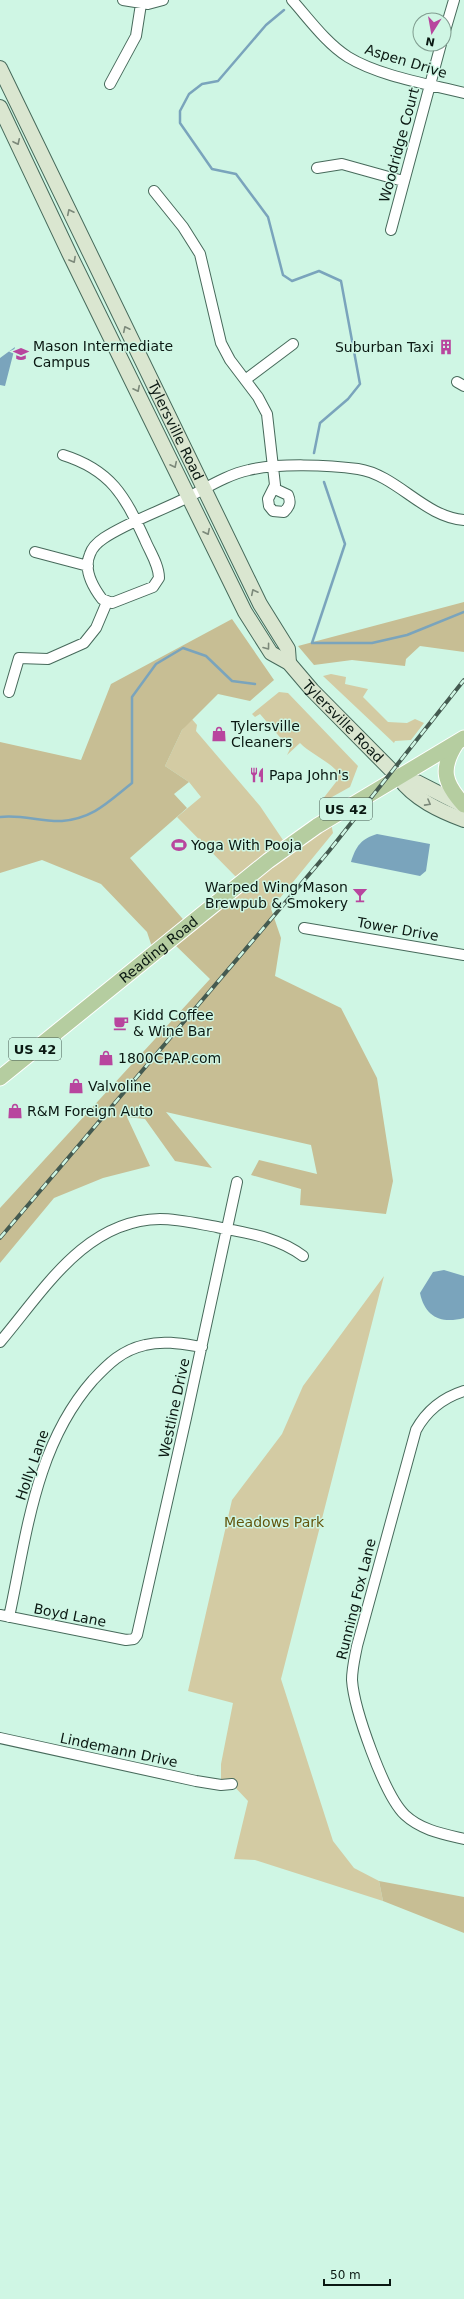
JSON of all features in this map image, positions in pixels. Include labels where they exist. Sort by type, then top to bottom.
[{"type":"main road","name":"Tylersville Road","points":[[0,68],[260,604],[288,649],[289,663]]},
{"type":"main road","name":"Tylersville Road","points":[[0,107],[69,253],[190,497],[245,612],[260,638],[271,653],[289,663],[312,690],[399,778],[406,788],[417,797],[464,820]]},
{"type":"main road","name":"Reading Road","points":[[0,1078],[268,861],[318,826],[461,740]]},
{"type":"main road","points":[[461,740],[447,759],[445,770],[454,794],[464,805]]},
{"type":"main road","points":[[399,778],[417,782],[464,805]]},
{"type":"street","points":[[123,0],[141,4],[154,3],[164,0]]},
{"type":"street","name":"Aspen Drive","points":[[292,0],[328,40],[347,56],[371,67],[464,93]]},
{"type":"street","points":[[450,12],[454,0]]},
{"type":"street","points":[[110,84],[136,36],[141,4]]},
{"type":"street","name":"Woodridge Court","points":[[391,230],[439,52]]},
{"type":"street","points":[[317,168],[342,164],[403,181]]},
{"type":"street","points":[[154,191],[183,227],[200,254],[221,343],[230,360],[261,402],[269,420],[275,489]]},
{"type":"street","points":[[246,380],[292,344]]},
{"type":"street","points":[[63,454],[88,464],[105,475],[123,496],[136,522],[157,566],[158,581],[153,587],[116,602],[107,602],[97,593],[88,566],[90,554],[98,543],[136,522],[247,470],[274,467],[359,469],[371,473],[445,516],[464,520]]},
{"type":"street","points":[[35,552],[88,566]]},
{"type":"street","points":[[9,692],[19,658],[48,659],[84,643],[96,628],[107,602]]},
{"type":"street","name":"Tower Drive","points":[[304,928],[464,955]]},
{"type":"street","name":"Westline Drive","points":[[134,1639],[140,1623],[202,1348],[237,1182]]},
{"type":"street","points":[[0,1342],[72,1256],[92,1240],[109,1230],[140,1221],[160,1219],[228,1229],[281,1243],[303,1256]]},
{"type":"street","name":"Holly Lane","points":[[5,1616],[38,1483],[57,1432],[84,1391],[113,1360],[135,1348],[157,1343],[171,1343],[202,1348]]},
{"type":"street","name":"Running Fox Lane","points":[[464,1391],[452,1395],[435,1405],[426,1414],[416,1430],[357,1646],[352,1678],[354,1691],[376,1760],[390,1797],[397,1808],[406,1816],[429,1830],[464,1839]]},
{"type":"street","name":"Boyd Lane","points":[[5,1616],[126,1640],[134,1639]]},
{"type":"street","name":"Lindemann Drive","points":[[0,1738],[196,1781],[221,1785],[232,1784]]},
{"type":"green space","points":[[331,674],[346,677],[345,684],[368,689],[363,697],[388,722],[407,723],[415,719],[424,723],[411,740],[395,741],[394,743],[323,676]]},
{"type":"green space","points":[[279,692],[288,693],[358,766],[350,787],[323,802],[322,800],[336,782],[336,770],[300,743],[287,755],[290,749],[260,714],[255,717],[252,714]]},
{"type":"green space","points":[[191,718],[197,725],[196,731],[260,806],[287,846],[330,818],[333,833],[271,909],[268,900],[221,899],[241,882],[177,817],[201,797],[189,782],[165,766],[182,730]]},
{"type":"green space","name":"Meadows Park","points":[[384,1276],[281,1679],[333,1841],[354,1868],[379,1881],[383,1901],[255,1860],[234,1859],[248,1801],[232,1784],[221,1785],[221,1764],[233,1703],[188,1691],[232,1500],[282,1434],[303,1386]]},
{"type":"shaded area","points":[[464,602],[464,652],[420,646],[406,659],[405,666],[352,660],[314,665],[298,646]]},
{"type":"shaded area","points":[[232,619],[274,680],[250,701],[218,694],[182,730],[165,766],[189,782],[174,794],[187,808],[130,858],[188,925],[221,899],[268,900],[281,938],[275,976],[341,1008],[377,1078],[393,1181],[386,1214],[300,1205],[301,1189],[251,1175],[259,1160],[317,1174],[311,1145],[166,1112],[212,1168],[175,1161],[145,1119],[127,1117],[150,1166],[103,1178],[54,1198],[0,1263],[0,1208],[210,979],[170,940],[154,953],[147,932],[101,884],[42,860],[0,873],[0,742],[81,760],[111,684]]},
{"type":"shaded area","points":[[379,1881],[464,1897],[464,1933],[383,1901]]},
{"type":"water","points":[[15,347],[5,386],[0,385],[0,358]]},
{"type":"water","points":[[377,834],[430,844],[426,871],[420,876],[351,862],[357,847],[367,838]]},
{"type":"water","points":[[444,1270],[464,1276],[464,1318],[448,1320],[435,1317],[430,1313],[422,1301],[420,1293],[433,1272]]},
{"type":"waterway","points":[[284,10],[266,25],[218,81],[202,84],[189,94],[180,111],[180,123],[212,169],[236,174],[268,217],[283,275],[292,281],[319,271],[341,281],[360,384],[348,399],[320,423],[314,453]]},
{"type":"waterway","points":[[324,482],[345,544],[312,643],[372,643],[407,635],[464,612]]},
{"type":"waterway","points":[[0,817],[16,816],[54,821],[73,819],[92,813],[108,803],[132,783],[132,697],[156,664],[183,648],[206,656],[232,681],[255,684]]},
{"type":"railway","points":[[0,1238],[329,851],[464,680]]},
{"type":"place","name":"Suburban Taxi","points":[[446,347]]},
{"type":"place","name":"Mason Intermediate Campus","points":[[21,354]]},
{"type":"place","name":"Tylersville Cleaners","points":[[219,734]]},
{"type":"place","name":"Papa John's","points":[[257,775]]},
{"type":"place","name":"Yoga With Pooja","points":[[179,845]]},
{"type":"place","name":"Warped Wing Mason Brewpub & Smokery","points":[[360,895]]},
{"type":"place","name":"Kidd Coffee & Wine Bar","points":[[121,1023]]},
{"type":"place","name":"1800CPAP.com","points":[[106,1058]]},
{"type":"place","name":"Valvoline","points":[[76,1086]]},
{"type":"place","name":"R&M Foreign Auto","points":[[15,1111]]}]
